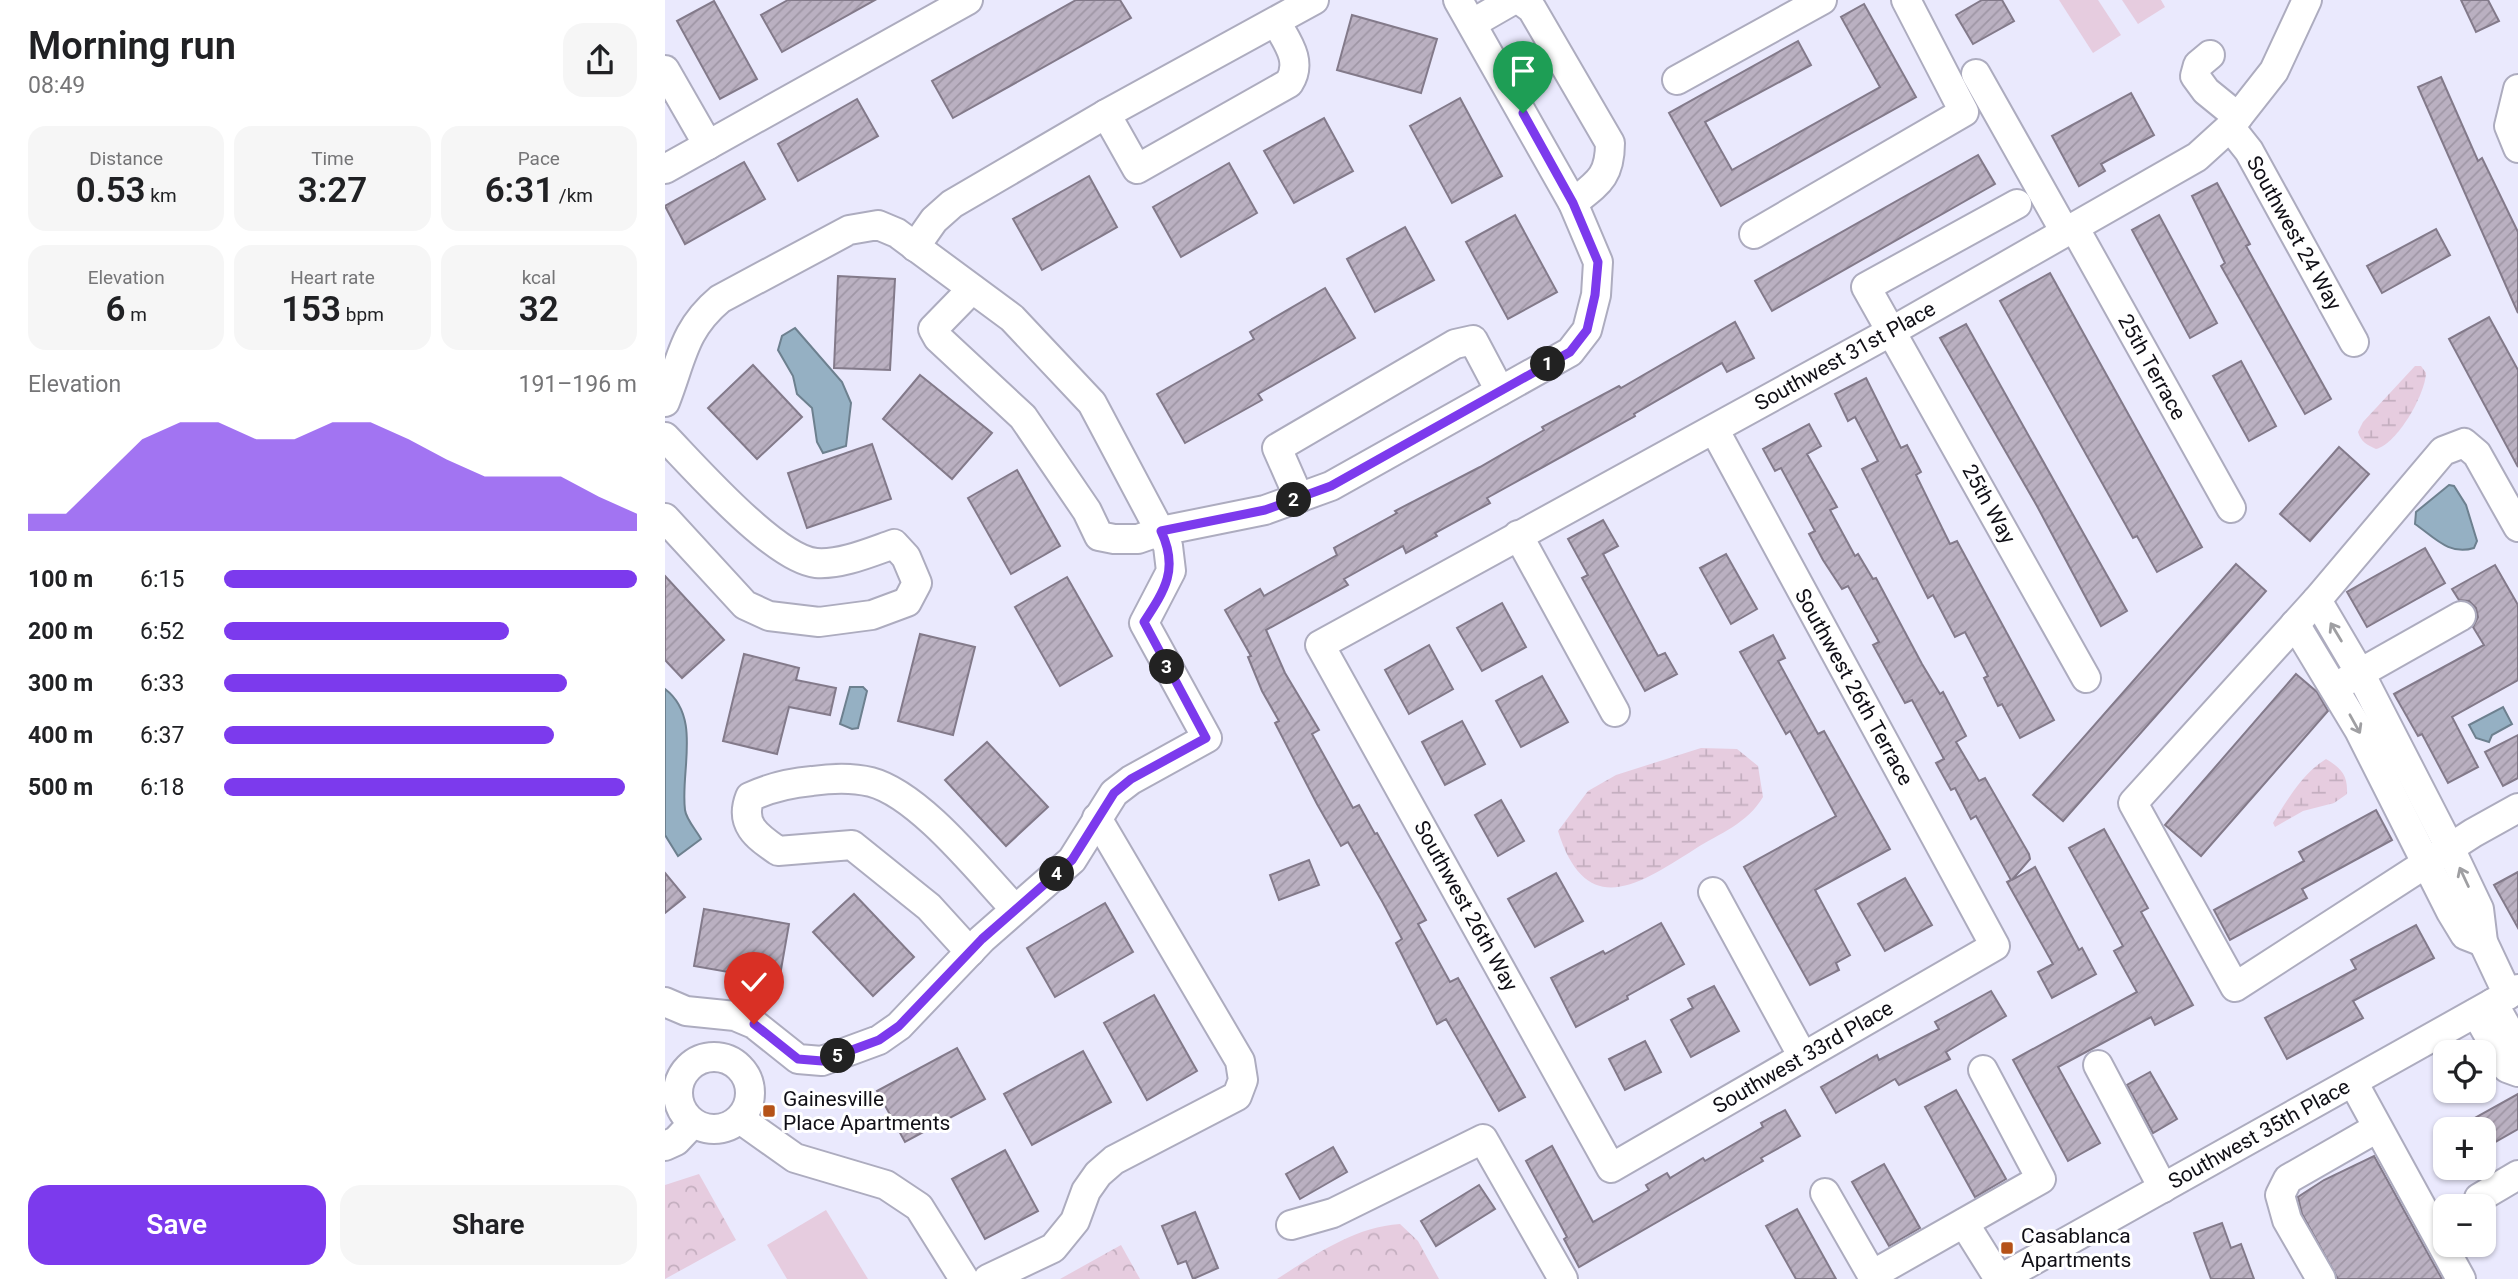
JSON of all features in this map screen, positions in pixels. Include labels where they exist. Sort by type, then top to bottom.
[{"type":"street","points":[[665,169],[968,0]]},
{"type":"street","points":[[915,247],[934,220],[952,204],[1106,114],[1314,0]]},
{"type":"street","points":[[972,289],[933,329],[938,338],[1023,417],[1087,512],[1099,536],[1114,540],[1138,539],[1161,531],[1265,510],[1331,486],[1570,352],[1587,330],[1595,295],[1598,262],[1573,203],[1465,11],[1513,0]]},
{"type":"street","points":[[1520,0],[1532,9],[1610,143],[1610,165],[1600,181],[1573,203]]},
{"type":"street","points":[[1677,80],[1822,0]]},
{"type":"street","points":[[1753,234],[1964,112],[1906,0]]},
{"type":"street","name":"Southwest 31st Place","points":[[1320,645],[1892,331],[2197,157],[2234,122],[2274,71],[2307,0]]},
{"type":"street","points":[[1106,114],[1137,169],[1289,83],[1296,71],[1295,59],[1276,22]]},
{"type":"street","name":"Southwest 24 Way","points":[[2210,55],[2198,65],[2195,76],[2234,122],[2354,342]]},
{"type":"street","points":[[665,71],[708,145]]},
{"type":"street","name":"25th Terrace","points":[[1976,74],[2231,508]]},
{"type":"street","points":[[2518,89],[2509,126],[2518,148]]},
{"type":"street","name":"25th Way","points":[[2017,204],[1866,287],[2086,678]]},
{"type":"street","points":[[665,402],[689,332],[702,314],[720,299],[849,230],[877,225],[897,233],[1012,318],[1092,403],[1168,546],[1171,571],[1144,622],[1206,738],[1131,779],[1114,793],[1097,818],[1089,837],[1072,860],[970,952],[899,1026],[851,1052],[822,1061],[798,1059],[754,1024],[726,1014],[686,1011],[665,1002]]},
{"type":"street","points":[[1299,498],[1277,448],[1455,344],[1473,340],[1500,391]]},
{"type":"street","name":"Southwest 26th Terrace","points":[[1714,429],[1995,946]]},
{"type":"street","points":[[665,437],[735,510],[791,553],[816,563],[859,556],[894,544],[906,557],[916,583],[907,602],[872,615],[819,622],[768,616],[745,605],[665,518]]},
{"type":"street","points":[[2518,527],[2477,454],[2464,443],[2454,444],[2442,451],[2317,600],[2133,803],[2235,987],[2450,848],[2518,808]]},
{"type":"street","points":[[1518,535],[1615,712]]},
{"type":"street","points":[[2317,600],[2360,673],[2479,909],[2483,942],[2499,1000],[2518,1047]]},
{"type":"street","points":[[2335,687],[2461,616]]},
{"type":"street","points":[[2295,624],[2335,687],[2425,864],[2465,935],[2483,942]]},
{"type":"street","name":"Southwest 26th Way","points":[[1320,645],[1611,1168]]},
{"type":"street","points":[[970,952],[929,907],[852,845],[778,852],[752,832],[745,810],[750,797],[770,787],[840,777],[881,786],[900,794],[943,833],[1015,909]]},
{"type":"street","points":[[988,1279],[1053,1248],[1075,1221],[1086,1191],[1098,1174],[1114,1160],[1237,1096],[1244,1080],[1240,1061],[1097,818]]},
{"type":"street","points":[[1713,892],[1803,1057]]},
{"type":"street","name":"Southwest 33rd Place","points":[[1611,1168],[1995,946]]},
{"type":"street","points":[[2499,1000],[2507,1068],[2518,1072]]},
{"type":"street","name":"Southwest 35th Place","points":[[1999,1279],[2499,1000]]},
{"type":"street","points":[[734,1062],[754,1024]]},
{"type":"street","points":[[709,1057],[734,1062],[750,1083],[747,1109],[740,1119],[718,1130],[692,1123],[684,1114],[677,1098],[674,1070],[709,1057]]},
{"type":"street","points":[[2098,1065],[2164,1188]]},
{"type":"street","points":[[1825,1193],[1872,1275],[2041,1179],[1983,1070]]},
{"type":"street","points":[[2353,1082],[2461,1279]]},
{"type":"street","points":[[740,1119],[795,1158],[886,1185],[919,1207],[964,1279]]},
{"type":"street","points":[[665,1146],[676,1141],[692,1123]]},
{"type":"street","points":[[2321,1279],[2287,1220],[2280,1195],[2288,1179],[2377,1128]]},
{"type":"street","points":[[1291,1226],[1333,1213],[1483,1139],[1563,1279]]},
{"type":"street","points":[[2486,1194],[2518,1175]]},
{"type":"street","points":[[1964,1223],[1999,1279]]},
{"type":"green space","points":[[2059,0],[2098,0],[2121,35],[2093,53]]},
{"type":"green space","points":[[2122,0],[2161,0],[2165,7],[2138,24]]},
{"type":"green space","points":[[2415,366],[2421,366],[2426,373],[2421,393],[2401,429],[2376,449],[2367,444],[2358,432],[2363,422]]},
{"type":"green space","points":[[1701,748],[1737,749],[1758,766],[1763,797],[1757,806],[1732,827],[1634,883],[1615,887],[1598,886],[1583,877],[1570,859],[1558,831],[1588,791],[1616,775]]},
{"type":"green space","points":[[2326,759],[2342,773],[2347,794],[2334,803],[2303,811],[2275,827],[2273,823],[2296,788]]},
{"type":"green space","points":[[699,1174],[736,1240],[665,1279],[665,1185]]},
{"type":"green space","points":[[826,1210],[868,1279],[787,1279],[767,1245]]},
{"type":"green space","points":[[1400,1224],[1418,1241],[1439,1279],[1277,1279],[1351,1236],[1383,1226]]},
{"type":"green space","points":[[1121,1245],[1140,1279],[1060,1279]]},
{"type":"water","points":[[795,328],[842,382],[851,403],[846,446],[823,453],[817,442],[812,408],[797,394],[793,376],[778,350],[782,336]]},
{"type":"water","points":[[2449,485],[2454,486],[2466,505],[2477,541],[2474,548],[2465,550],[2449,547],[2415,524],[2416,512]]},
{"type":"water","points":[[850,687],[863,687],[867,691],[858,728],[852,729],[840,724]]},
{"type":"water","points":[[665,689],[683,714],[687,745],[685,810],[701,839],[678,856],[665,835]]},
{"type":"water","points":[[2503,707],[2512,724],[2492,735],[2489,742],[2476,738],[2469,725]]},
{"type":"building","points":[[788,0],[875,0],[782,52],[761,15]]},
{"type":"building","points":[[1076,0],[1120,0],[1131,18],[953,118],[932,81]]},
{"type":"building","points":[[1982,0],[2002,0],[2014,21],[1973,44],[1956,15]]},
{"type":"building","points":[[2461,0],[2488,0],[2499,21],[2476,32]]},
{"type":"building","points":[[714,1],[757,79],[720,99],[677,21]]},
{"type":"building","points":[[1864,4],[1916,97],[1721,206],[1669,113],[1798,41],[1811,65],[1705,122],[1732,170],[1880,87],[1841,17]]},
{"type":"building","points":[[1352,15],[1437,39],[1421,93],[1337,70]]},
{"type":"building","points":[[2441,77],[2478,161],[2482,158],[2518,232],[2518,313],[2418,87]]},
{"type":"building","points":[[2131,93],[2154,135],[2101,164],[2105,171],[2079,186],[2052,136]]},
{"type":"building","points":[[1460,98],[1502,176],[1452,203],[1410,126]]},
{"type":"building","points":[[857,99],[878,136],[798,181],[778,144]]},
{"type":"building","points":[[1324,118],[1353,171],[1294,203],[1264,151]]},
{"type":"building","points":[[1978,155],[1995,184],[1772,311],[1755,281]]},
{"type":"building","points":[[744,162],[765,199],[685,244],[665,206]]},
{"type":"building","points":[[1229,163],[1257,213],[1181,257],[1153,207]]},
{"type":"building","points":[[1089,176],[1117,227],[1042,270],[1013,219]]},
{"type":"building","points":[[2217,183],[2250,244],[2246,246],[2331,399],[2305,414],[2221,266],[2225,263],[2192,196]]},
{"type":"building","points":[[1515,215],[1557,292],[1508,319],[1466,242]]},
{"type":"building","points":[[2159,215],[2217,323],[2190,338],[2132,230]]},
{"type":"building","points":[[1405,227],[1434,280],[1375,312],[1347,259]]},
{"type":"building","points":[[2436,229],[2450,255],[2382,293],[2367,266]]},
{"type":"building","points":[[2050,273],[2202,547],[2157,572],[2137,536],[2133,538],[2000,301]]},
{"type":"building","points":[[838,276],[895,279],[890,370],[834,368]]},
{"type":"building","points":[[1325,288],[1355,338],[1258,394],[1262,400],[1185,443],[1157,394],[1254,339],[1250,332]]},
{"type":"building","points":[[2489,317],[2518,370],[2518,467],[2449,339]]},
{"type":"building","points":[[1735,322],[1754,358],[1727,372],[1722,363],[1634,414],[1635,416],[1487,498],[1490,503],[1435,533],[1437,536],[1406,553],[1403,546],[1344,579],[1348,585],[1266,630],[1285,673],[1319,730],[1312,734],[1353,808],[1359,805],[1375,834],[1377,833],[1426,920],[1418,924],[1450,982],[1458,978],[1525,1097],[1499,1111],[1446,1019],[1437,1024],[1396,943],[1402,939],[1348,842],[1341,846],[1317,804],[1275,723],[1279,721],[1262,691],[1248,657],[1251,656],[1225,610],[1260,589],[1264,596],[1337,555],[1334,548],[1397,513],[1395,511],[1480,467],[1544,430],[1542,427],[1619,386],[1621,388]]},
{"type":"building","points":[[1966,324],[2127,611],[2101,626],[2037,506],[1940,338]]},
{"type":"building","points":[[2241,361],[2276,426],[2249,441],[2213,376]]},
{"type":"building","points":[[753,365],[802,417],[757,459],[708,408]]},
{"type":"building","points":[[920,375],[992,433],[952,479],[883,419]]},
{"type":"building","points":[[1866,378],[1901,448],[1907,445],[1921,472],[1916,475],[1950,544],[1957,541],[2054,720],[2020,738],[2002,704],[1998,706],[1984,678],[1988,676],[1965,632],[1955,637],[1933,595],[1928,598],[1862,469],[1878,461],[1855,417],[1848,421],[1835,394]]},
{"type":"building","points":[[1809,424],[1821,446],[1807,454],[1837,507],[1830,510],[1855,556],[1858,554],[1873,579],[1876,578],[1940,694],[1943,692],[1966,736],[1956,742],[1979,781],[1985,778],[2029,854],[2030,859],[2012,880],[2035,867],[2079,950],[2082,948],[2096,974],[2052,998],[2038,972],[2053,964],[2007,882],[2011,880],[1976,816],[1971,819],[1955,788],[1951,790],[1936,763],[1944,759],[1912,700],[1905,703],[1873,645],[1879,642],[1848,586],[1842,589],[1823,560],[1809,534],[1815,531],[1781,468],[1775,471],[1763,449]]},
{"type":"building","points":[[872,444],[891,499],[807,528],[788,473]]},
{"type":"building","points":[[2339,447],[2369,474],[2310,541],[2280,514]]},
{"type":"building","points":[[1017,470],[1060,546],[1011,574],[968,498]]},
{"type":"building","points":[[1603,520],[1618,546],[1603,554],[1658,656],[1665,653],[1677,674],[1645,691],[1582,578],[1588,575],[1568,539]]},
{"type":"building","points":[[2425,548],[2445,583],[2367,627],[2347,592]]},
{"type":"building","points":[[1726,554],[1757,609],[1731,624],[1700,568]]},
{"type":"building","points":[[2236,564],[2266,591],[2063,821],[2033,795]]},
{"type":"building","points":[[2495,565],[2518,605],[2518,680],[2452,717],[2478,767],[2448,783],[2422,734],[2418,736],[2394,694],[2484,645],[2473,627],[2478,617],[2476,608],[2469,601],[2459,600],[2452,589]]},
{"type":"building","points":[[665,576],[724,640],[682,678],[665,660]]},
{"type":"building","points":[[1067,577],[1112,656],[1060,686],[1015,607]]},
{"type":"building","points":[[1502,603],[1526,647],[1482,671],[1457,628]]},
{"type":"building","points":[[920,634],[975,647],[953,735],[898,721]]},
{"type":"building","points":[[1773,635],[1785,658],[1778,661],[1818,734],[1824,731],[1890,849],[1815,890],[1850,955],[1836,963],[1839,970],[1810,985],[1744,867],[1836,816],[1790,731],[1786,734],[1740,652]]},
{"type":"building","points":[[1429,645],[1453,689],[1409,714],[1385,670]]},
{"type":"building","points":[[744,654],[799,668],[796,680],[836,688],[830,715],[789,707],[777,754],[723,741]]},
{"type":"building","points":[[2296,674],[2317,692],[2328,711],[2201,856],[2165,825]]},
{"type":"building","points":[[1542,676],[1568,722],[1521,747],[1496,701]]},
{"type":"building","points":[[1462,721],[1485,764],[1445,785],[1422,742]]},
{"type":"building","points":[[2518,735],[2518,778],[2503,786],[2485,752]]},
{"type":"building","points":[[987,742],[1048,807],[1006,846],[945,780]]},
{"type":"building","points":[[1501,800],[1524,841],[1498,856],[1475,815]]},
{"type":"building","points":[[2376,810],[2392,840],[2302,889],[2307,898],[2230,940],[2214,910],[2304,861],[2299,852]]},
{"type":"building","points":[[2104,829],[2148,908],[2141,912],[2193,1005],[2155,1025],[2151,1017],[2058,1067],[2100,1143],[2068,1161],[2013,1060],[2137,992],[2114,951],[2123,946],[2069,848]]},
{"type":"building","points":[[1309,860],[1319,885],[1279,900],[1270,875]]},
{"type":"building","points":[[2518,872],[2518,928],[2494,885]]},
{"type":"building","points":[[665,873],[685,897],[665,913]]},
{"type":"building","points":[[1556,873],[1583,921],[1535,947],[1508,899]]},
{"type":"building","points":[[1905,878],[1932,925],[1885,951],[1858,904]]},
{"type":"building","points":[[854,894],[914,957],[873,996],[813,932]]},
{"type":"building","points":[[1105,903],[1133,952],[1055,997],[1027,948]]},
{"type":"building","points":[[704,909],[789,924],[779,981],[694,966]]},
{"type":"building","points":[[1661,923],[1684,964],[1576,1027],[1551,978],[1603,951],[1605,954]]},
{"type":"building","points":[[2416,925],[2434,958],[2353,1001],[2363,1018],[2287,1059],[2265,1018],[2356,969],[2351,960]]},
{"type":"building","points":[[1714,986],[1739,1031],[1691,1057],[1671,1020],[1693,1008],[1688,999]]},
{"type":"building","points":[[1991,991],[2006,1016],[1946,1052],[1950,1059],[1899,1085],[1895,1079],[1836,1113],[1821,1087],[1877,1055],[1879,1060],[1939,1029],[1935,1022]]},
{"type":"building","points":[[1154,995],[1197,1071],[1147,1100],[1104,1023]]},
{"type":"building","points":[[1645,1041],[1661,1072],[1625,1090],[1609,1059]]},
{"type":"building","points":[[957,1048],[985,1099],[905,1142],[877,1091]]},
{"type":"building","points":[[1083,1051],[1111,1102],[1032,1145],[1004,1094]]},
{"type":"building","points":[[2150,1072],[2177,1119],[2153,1133],[2127,1085]]},
{"type":"building","points":[[1956,1090],[2006,1179],[1975,1197],[1925,1107]]},
{"type":"building","points":[[2518,1094],[2518,1129],[2496,1142],[2496,1117],[2477,1117]]},
{"type":"building","points":[[1785,1110],[1800,1136],[1761,1158],[1763,1161],[1579,1267],[1564,1239],[1567,1237],[1526,1161],[1552,1146],[1593,1222],[1649,1190],[1646,1185],[1667,1173],[1670,1178],[1703,1158],[1705,1161],[1763,1127],[1761,1123]]},
{"type":"building","points":[[1333,1147],[1347,1172],[1300,1199],[1286,1174]]},
{"type":"building","points":[[1005,1150],[1038,1211],[985,1239],[952,1179]]},
{"type":"building","points":[[2374,1156],[2442,1279],[2338,1279],[2302,1214],[2298,1197],[2324,1180]]},
{"type":"building","points":[[1884,1164],[1920,1228],[1889,1246],[1852,1182]]},
{"type":"building","points":[[1479,1185],[1495,1209],[1436,1246],[1421,1221]]},
{"type":"building","points":[[1797,1209],[1836,1279],[1796,1279],[1766,1226]]},
{"type":"building","points":[[1195,1212],[1218,1268],[1193,1279],[1186,1261],[1178,1264],[1162,1226]]},
{"type":"building","points":[[2222,1223],[2231,1248],[2241,1244],[2254,1279],[2211,1279],[2194,1233]]},
{"type":"place","name":"Gainesville Place Apartments","points":[[769,1111]]},
{"type":"place","name":"Casablanca Apartments","points":[[2007,1248]]},
{"type":"route","points":[[754,1024],[798,1059],[822,1061],[879,1040],[899,1026],[982,939],[1072,860],[1089,837],[1097,818],[1114,793],[1131,779],[1206,738],[1144,622],[1157,602],[1171,571],[1168,546],[1161,531],[1265,510],[1331,486],[1570,352],[1587,330],[1595,295],[1598,262],[1573,203],[1523,113]]}]
